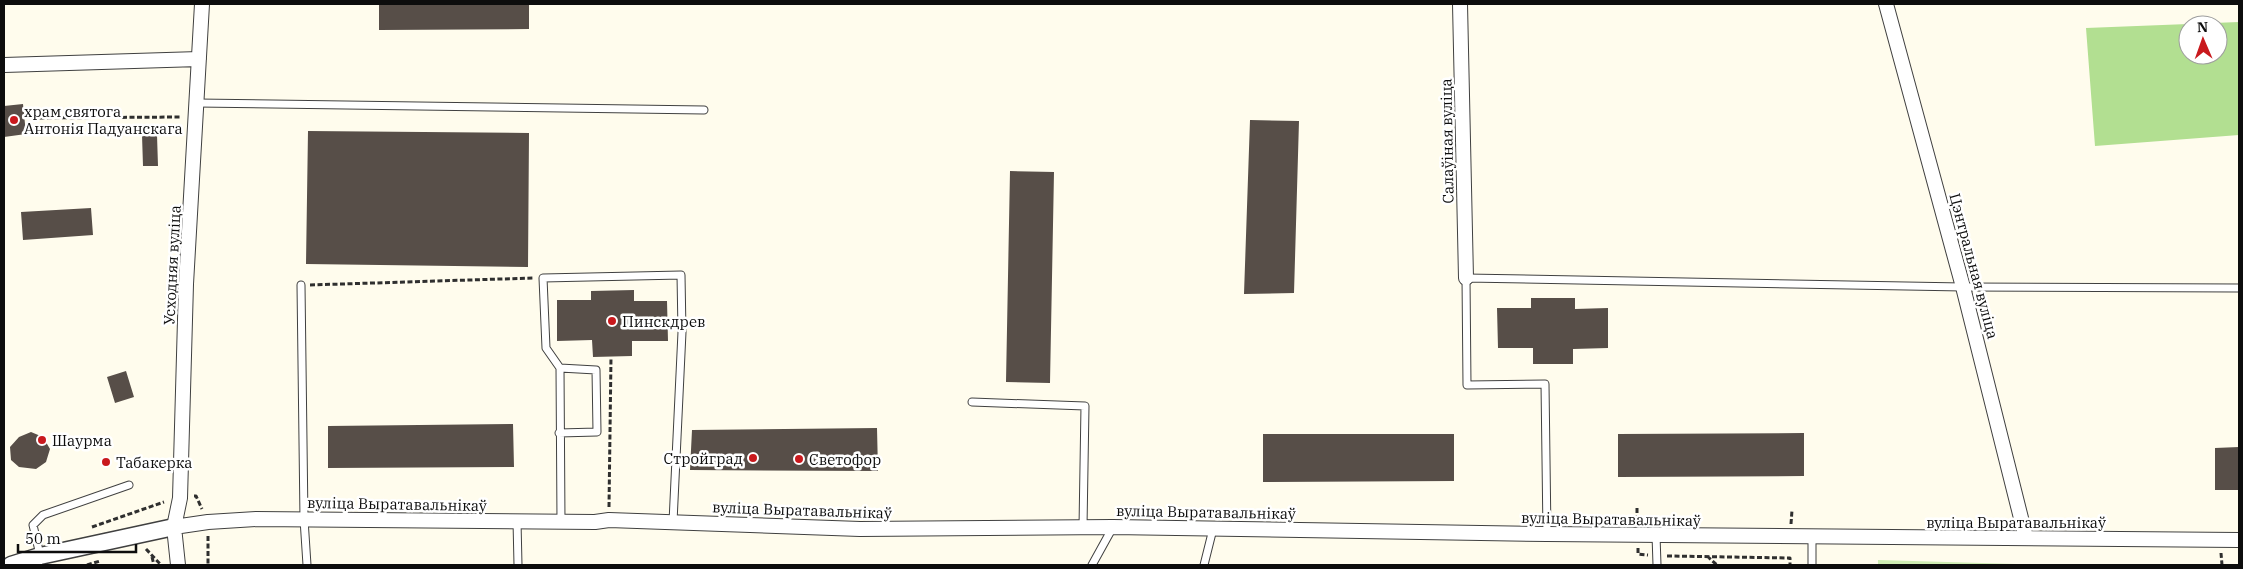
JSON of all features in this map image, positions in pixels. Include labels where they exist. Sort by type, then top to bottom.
[{"type":"street","name":"Усходняя вуліца","points":[[178,565],[174,527],[180,498],[186,284],[202,4]]},
{"type":"street","name":"Салаўіная вуліца","points":[[1460,4],[1466,278]]},
{"type":"street","name":"Цэнтральная вуліца","points":[[1886,4],[1963,287],[2026,538]]},
{"type":"street","points":[[4,64],[199,59]]},
{"type":"street","name":"вуліца Выратавальнікаў","points":[[174,527],[218,521],[304,519],[561,522],[609,520],[860,529],[1113,527],[1547,534],[2239,540]]},
{"type":"street","points":[[12,565],[40,556],[174,527]]},
{"type":"lane","points":[[197,102],[704,110]]},
{"type":"lane","points":[[561,522],[560,368],[546,348],[543,278],[681,276],[682,332],[673,522]]},
{"type":"lane","points":[[1547,534],[1545,384],[1467,385],[1466,278],[1963,287],[2239,288]]},
{"type":"lane","points":[[301,285],[304,519],[307,565]]},
{"type":"lane","points":[[559,433],[597,432],[596,370],[560,368]]},
{"type":"lane","points":[[972,402],[1085,406],[1083,527]]},
{"type":"lane","points":[[40,556],[33,525],[43,515],[129,485]]},
{"type":"lane","points":[[517,521],[518,565]]},
{"type":"lane","points":[[1092,565],[1113,527]]},
{"type":"lane","points":[[1204,565],[1213,529]]},
{"type":"lane","points":[[1656,535],[1658,565]]},
{"type":"lane","points":[[1812,537],[1812,565]]},
{"type":"path","points":[[32,118],[185,117]]},
{"type":"path","points":[[301,285],[543,278]]},
{"type":"path","points":[[609,520],[611,356]]},
{"type":"path","points":[[1707,556],[1717,565]]},
{"type":"path","points":[[152,557],[154,565]]},
{"type":"green space","points":[[2228,22],[2239,22],[2239,135],[2095,146],[2086,28],[2178,24],[2178,65],[2228,65]]},
{"type":"green space","points":[[1878,560],[2055,565],[1878,565]]},
{"type":"building","points":[[379,4],[529,4],[529,29],[379,30]]},
{"type":"building","name":"храм святога Антонія Падуанскага","points":[[23,104],[26,134],[4,137],[4,106]]},
{"type":"building","points":[[1250,120],[1299,121],[1294,293],[1244,294]]},
{"type":"building","points":[[308,131],[529,133],[528,267],[306,264]]},
{"type":"building","points":[[142,135],[157,135],[158,166],[143,166]]},
{"type":"building","points":[[1010,171],[1054,172],[1050,383],[1006,382]]},
{"type":"building","points":[[91,208],[93,235],[23,240],[21,212]]},
{"type":"building","name":"Пинскдрев","points":[[634,290],[634,301],[667,301],[668,341],[632,341],[632,356],[593,357],[592,340],[557,341],[557,300],[591,300],[591,291]]},
{"type":"building","points":[[1531,298],[1575,298],[1575,309],[1608,308],[1608,348],[1573,349],[1573,364],[1533,364],[1533,348],[1498,348],[1497,308],[1531,308]]},
{"type":"building","points":[[126,371],[134,397],[115,403],[107,377]]},
{"type":"building","points":[[513,424],[514,467],[328,468],[328,426]]},
{"type":"building","points":[[877,428],[878,471],[690,470],[692,430]]},
{"type":"building","points":[[31,432],[43,437],[50,449],[46,462],[36,469],[19,467],[11,460],[10,447],[19,437]]},
{"type":"building","points":[[1804,433],[1804,476],[1618,477],[1618,434]]},
{"type":"building","points":[[1263,434],[1454,434],[1454,481],[1263,482]]},
{"type":"building","points":[[2239,447],[2239,490],[2215,490],[2215,448]]},
{"type":"place","name":"храм святога Антонія Падуанскага","points":[[14,120]]},
{"type":"place","name":"Пинскдрев","points":[[612,321]]},
{"type":"place","name":"Шаурма","points":[[42,440]]},
{"type":"place","name":"Стройград","points":[[753,458]]},
{"type":"place","name":"Светофор","points":[[799,459]]},
{"type":"place","name":"Табакерка","points":[[106,462]]}]
